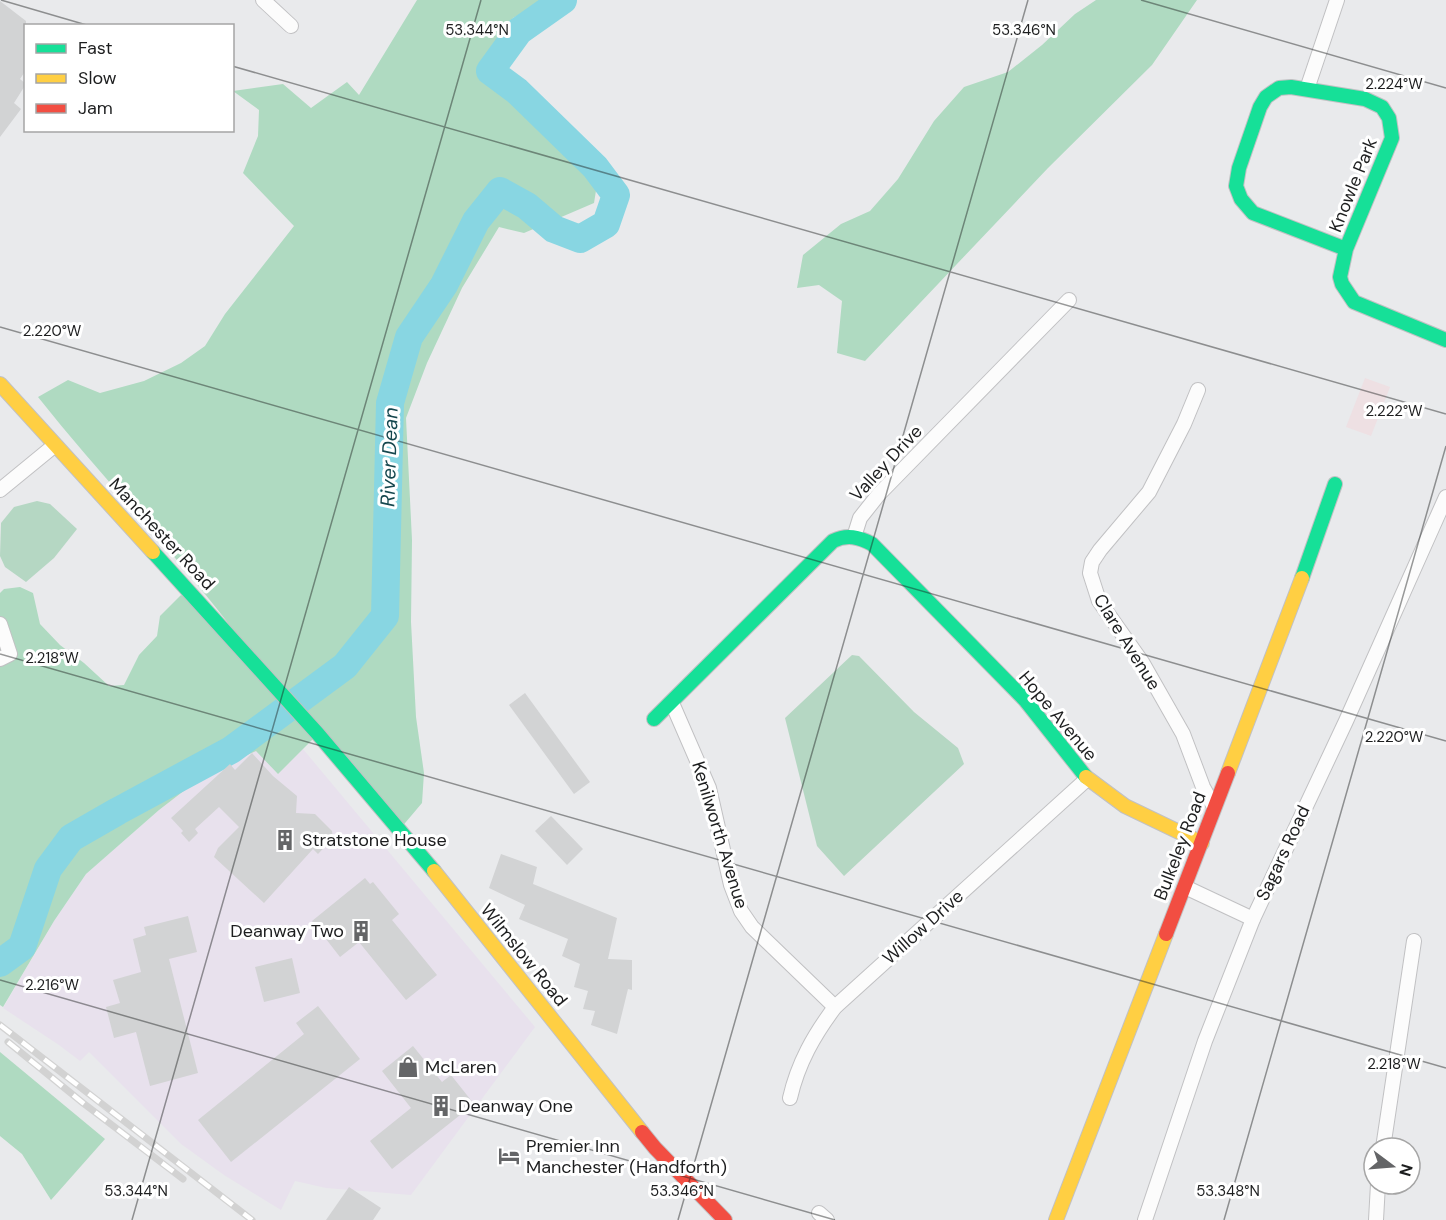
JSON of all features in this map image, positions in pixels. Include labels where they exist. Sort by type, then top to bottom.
[{"type":"street","points":[[263,0],[291,26]]},
{"type":"street","points":[[1307,89],[1337,0]]},
{"type":"street","name":"Knowle Park","points":[[1346,249],[1253,213],[1242,199],[1236,186],[1239,168],[1260,106],[1266,97],[1279,88],[1307,89],[1365,99],[1382,107],[1389,118],[1392,138],[1346,249],[1340,277],[1342,285],[1354,302],[1446,340]]},
{"type":"street","name":"Valley Drive","points":[[854,537],[860,518],[873,500],[1069,300]]},
{"type":"street","name":"Manchester Road","points":[[0,384],[182,581],[296,711]]},
{"type":"street","name":"Clare Avenue","points":[[1198,390],[1184,424],[1149,492],[1100,550],[1092,562],[1090,573],[1099,600],[1142,662],[1183,734],[1200,780],[1214,807]]},
{"type":"street","points":[[0,490],[55,445]]},
{"type":"street","name":"Bulkeley Road","points":[[1056,1220],[1295,598],[1335,484]]},
{"type":"street","name":"Sagars Road","points":[[1146,1220],[1205,1041],[1253,919],[1346,721],[1446,497]]},
{"type":"street","points":[[654,719],[833,541],[854,537]]},
{"type":"street","name":"Hope Avenue","points":[[854,537],[873,544],[1025,700],[1087,779],[1134,811],[1202,843]]},
{"type":"street","points":[[0,624],[5,657]]},
{"type":"street","name":"Kenilworth Avenue","points":[[672,703],[709,788],[731,885],[741,911],[752,927],[835,1007]]},
{"type":"street","name":"Wilmslow Road","points":[[296,711],[400,829],[655,1148],[725,1220]]},
{"type":"street","name":"Willow Drive","points":[[790,1098],[794,1079],[806,1052],[817,1031],[835,1007],[1087,779]]},
{"type":"street","points":[[1185,887],[1253,919]]},
{"type":"street","points":[[1385,1136],[1414,940]]},
{"type":"street","points":[[1376,1220],[1377,1196]]},
{"type":"shaded area","points":[[1365,378],[1390,387],[1371,436],[1346,427]]},
{"type":"shaded area","points":[[303,749],[535,1027],[411,1195],[326,1188],[295,1181],[281,1210],[224,1175],[181,1144],[89,1052],[80,1061],[3,1008],[54,921],[86,874],[159,810],[207,773],[256,750],[278,774]]},
{"type":"green space","points":[[417,0],[546,0],[513,18],[480,78],[599,172],[594,203],[524,233],[499,227],[462,288],[427,363],[406,418],[412,540],[411,622],[416,717],[424,773],[422,803],[400,829],[318,734],[278,774],[256,751],[207,773],[159,810],[86,874],[54,921],[3,1007],[0,1005],[0,593],[4,589],[20,587],[33,593],[40,624],[60,645],[109,686],[124,685],[139,655],[157,636],[160,616],[181,595],[228,623],[38,397],[68,380],[100,393],[144,381],[181,363],[205,346],[225,314],[294,226],[243,173],[258,136],[259,110],[234,91],[283,84],[311,108],[347,82],[359,95]]},
{"type":"green space","points":[[1096,0],[1197,0],[1152,65],[1048,168],[865,361],[837,353],[842,301],[819,285],[797,288],[803,255],[841,224],[870,211],[898,179],[934,121],[964,87],[1008,72],[1042,45],[1075,14]]},
{"type":"green space","points":[[37,501],[50,504],[77,529],[54,558],[26,582],[5,567],[0,556],[1,523],[14,507]]},
{"type":"green space","points":[[852,655],[859,656],[914,712],[958,748],[964,764],[844,876],[817,846],[785,718]]},
{"type":"green space","points":[[0,1052],[105,1139],[51,1200],[22,1154],[0,1136]]},
{"type":"building","points":[[0,1],[26,21],[26,24],[24,24],[24,73],[20,79],[24,82],[24,87],[14,103],[21,109],[0,137]]},
{"type":"building","points":[[525,693],[590,782],[574,794],[509,705]]},
{"type":"building","name":"Stratstone House","points":[[252,753],[273,776],[297,796],[296,813],[315,814],[332,831],[333,838],[318,854],[313,849],[264,903],[214,857],[218,848],[239,827],[219,807],[195,829],[198,833],[189,842],[171,818],[230,764],[235,770]]},
{"type":"building","points":[[551,816],[583,849],[567,865],[535,831]]},
{"type":"building","points":[[501,854],[537,867],[533,884],[617,918],[608,959],[632,960],[632,990],[628,989],[617,1034],[591,1025],[595,1011],[583,1009],[588,991],[574,987],[580,964],[562,956],[568,939],[519,919],[525,905],[489,888]]},
{"type":"building","name":"Deanway Two","points":[[365,878],[370,884],[373,882],[399,914],[392,920],[437,975],[406,1000],[359,942],[340,957],[312,921]]},
{"type":"building","points":[[188,916],[197,952],[169,959],[198,1073],[150,1086],[136,1032],[114,1038],[106,1007],[120,1003],[113,980],[141,972],[133,939],[146,935],[144,927]]},
{"type":"building","points":[[292,958],[300,993],[264,1002],[255,967]]},
{"type":"building","points":[[318,1006],[360,1059],[231,1162],[198,1120],[304,1034],[296,1023]]},
{"type":"building","name":"Deanway One","points":[[413,1046],[442,1082],[451,1075],[474,1104],[392,1169],[370,1141],[411,1108],[382,1071]]},
{"type":"building","points":[[349,1187],[381,1208],[373,1220],[326,1220]]},
{"type":"waterway","name":"River Dean","points":[[0,963],[22,947],[48,869],[71,838],[231,750],[345,666],[385,616],[390,403],[409,337],[444,285],[476,221],[500,191],[527,206],[554,229],[580,239],[606,224],[616,195],[595,167],[517,91],[490,71],[519,31],[563,0]]},
{"type":"railway","points":[[0,1025],[252,1220]]},
{"type":"railway","points":[[8,1042],[183,1179]]},
{"type":"traffic: fast","points":[[1346,249],[1253,213],[1241,199],[1236,186],[1239,168],[1260,107],[1266,97],[1279,88],[1291,87],[1365,99],[1382,107],[1389,118],[1392,138],[1346,249],[1340,277],[1354,302],[1446,340]]},
{"type":"traffic: fast","points":[[1302,578],[1335,484]]},
{"type":"traffic: fast","points":[[654,719],[833,541],[853,537],[872,544],[1025,700],[1086,777]]},
{"type":"traffic: fast","points":[[153,552],[318,734],[434,871]]},
{"type":"traffic: slow","points":[[0,384],[153,552]]},
{"type":"traffic: slow","points":[[1228,773],[1302,578]]},
{"type":"traffic: slow","points":[[1086,777],[1125,806],[1202,843]]},
{"type":"traffic: slow","points":[[434,871],[642,1132]]},
{"type":"traffic: slow","points":[[1056,1220],[1166,934]]},
{"type":"traffic: jam","points":[[1166,934],[1228,773]]},
{"type":"traffic: jam","points":[[642,1132],[725,1220]]},
{"type":"place","name":"Stratstone House","points":[[285,840]]},
{"type":"place","name":"Deanway Two","points":[[361,931]]},
{"type":"place","name":"McLaren","points":[[408,1067]]},
{"type":"place","name":"Deanway One","points":[[441,1106]]},
{"type":"place","name":"Premier Inn Manchester (Handforth)","points":[[509,1156]]}]
